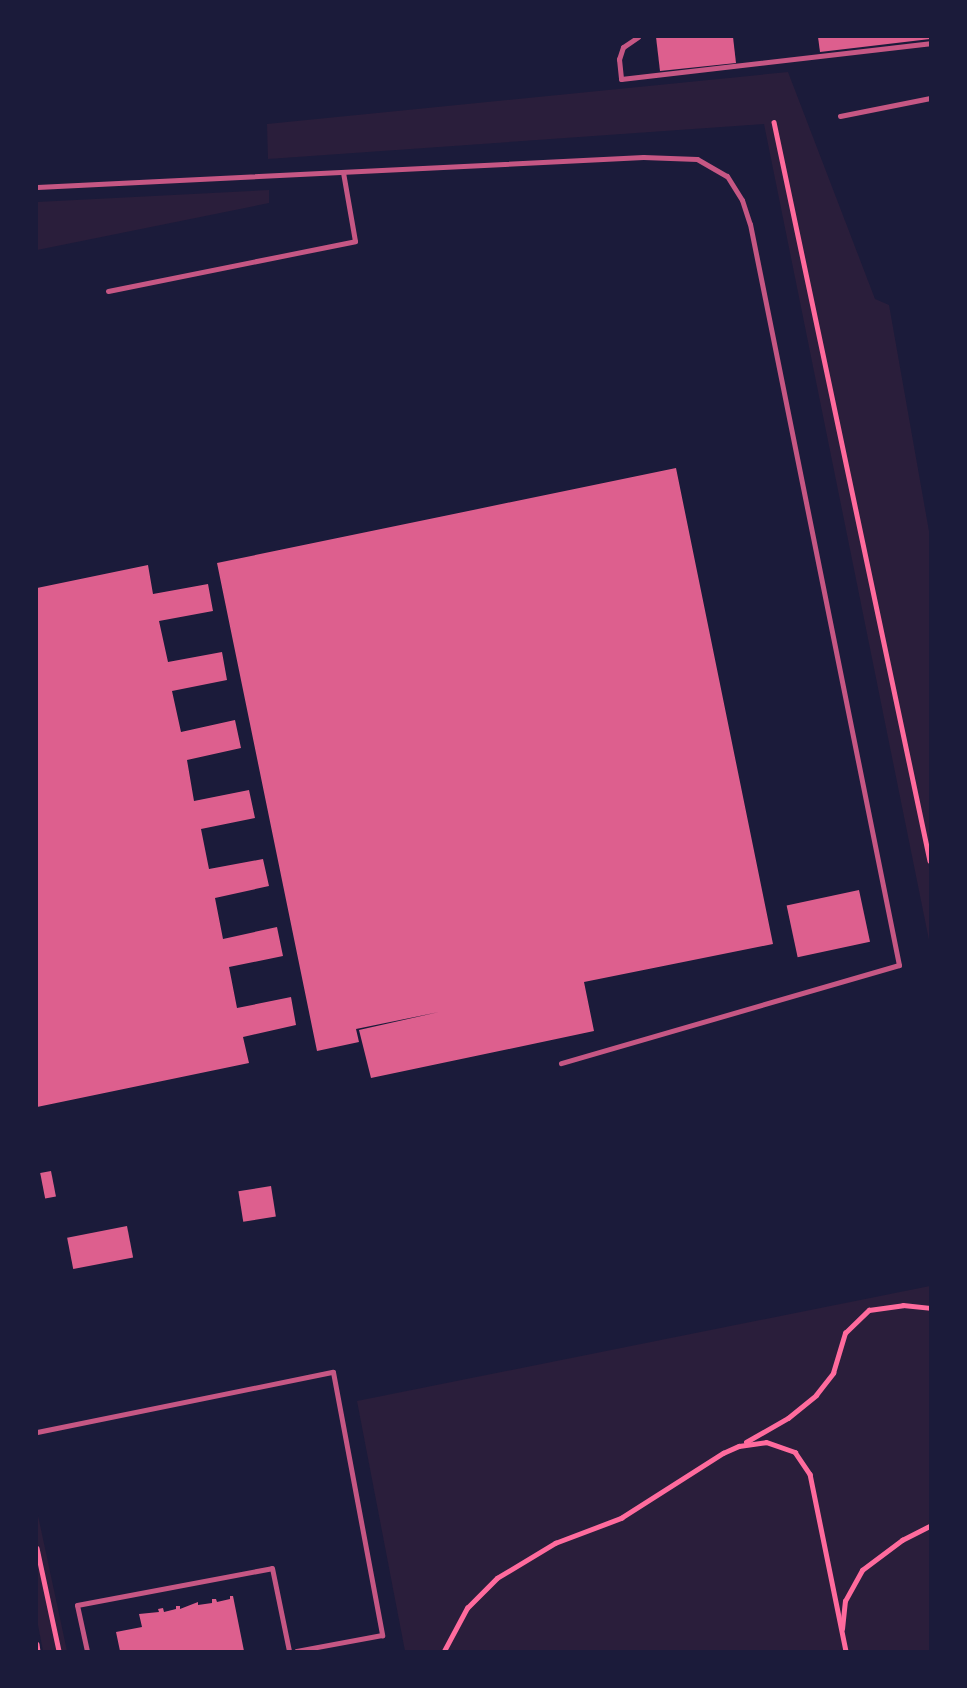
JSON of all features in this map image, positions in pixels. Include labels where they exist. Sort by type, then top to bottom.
[{"type":"lane","points":[[638,37],[623,47],[619,59],[621,79],[930,43]]},
{"type":"lane","points":[[840,117],[930,97]]},
{"type":"lane","points":[[37,187],[643,157],[696,159],[727,176],[742,200],[750,224],[899,965],[561,1063]]},
{"type":"lane","points":[[108,291],[355,241],[343,173]]},
{"type":"lane","points":[[37,1432],[332,1372],[382,1635],[296,1651]]},
{"type":"lane","points":[[87,1651],[77,1605],[272,1568],[289,1651]]},
{"type":"path","points":[[774,122],[930,861]]},
{"type":"path","points":[[444,1651],[467,1608],[497,1578],[555,1544],[621,1518],[723,1453],[739,1447],[788,1418],[816,1395],[832,1373],[845,1333],[869,1310],[903,1305],[930,1308]]},
{"type":"path","points":[[739,1447],[766,1442],[783,1445],[795,1452],[810,1474],[846,1651]]},
{"type":"path","points":[[842,1634],[845,1601],[862,1570],[902,1540],[930,1526]]},
{"type":"path","points":[[37,1548],[59,1651]]},
{"type":"path","points":[[37,1644],[38,1651]]},
{"type":"shaded area","points":[[788,72],[875,299],[889,305],[930,537],[930,945],[764,124],[268,159],[267,124]]},
{"type":"shaded area","points":[[269,190],[269,203],[37,250],[37,202]]},
{"type":"shaded area","points":[[930,1286],[930,1651],[405,1651],[357,1401]]},
{"type":"shaded area","points":[[37,1511],[67,1651],[43,1651],[37,1620]]},
{"type":"building","points":[[656,37],[733,37],[736,63],[660,71]]},
{"type":"building","points":[[818,37],[930,37],[930,39],[820,52]]},
{"type":"building","points":[[676,468],[773,944],[584,982],[594,1031],[371,1078],[359,1030],[439,1012],[356,1029],[359,1042],[317,1051],[217,563]]},
{"type":"building","points":[[148,565],[153,594],[208,584],[213,611],[159,621],[168,662],[222,652],[227,680],[172,691],[181,732],[235,720],[241,748],[187,760],[194,801],[249,790],[255,818],[201,829],[209,869],[263,859],[269,886],[215,898],[223,939],[277,927],[283,956],[229,967],[237,1008],[291,997],[296,1025],[243,1037],[249,1063],[37,1107],[37,588]]},
{"type":"building","points":[[859,890],[870,942],[798,957],[787,905]]},
{"type":"building","points":[[51,1171],[56,1197],[45,1199],[40,1173]]},
{"type":"building","points":[[271,1186],[276,1217],[243,1222],[238,1191]]},
{"type":"building","points":[[127,1226],[133,1257],[73,1269],[67,1238]]},
{"type":"building","points":[[230,1596],[233,1596],[244,1651],[120,1651],[116,1632],[142,1627],[139,1614],[159,1612],[158,1609],[163,1608],[164,1612],[176,1609],[176,1606],[180,1606],[180,1609],[198,1602],[198,1605],[212,1603],[212,1599],[217,1602],[230,1599]]}]
